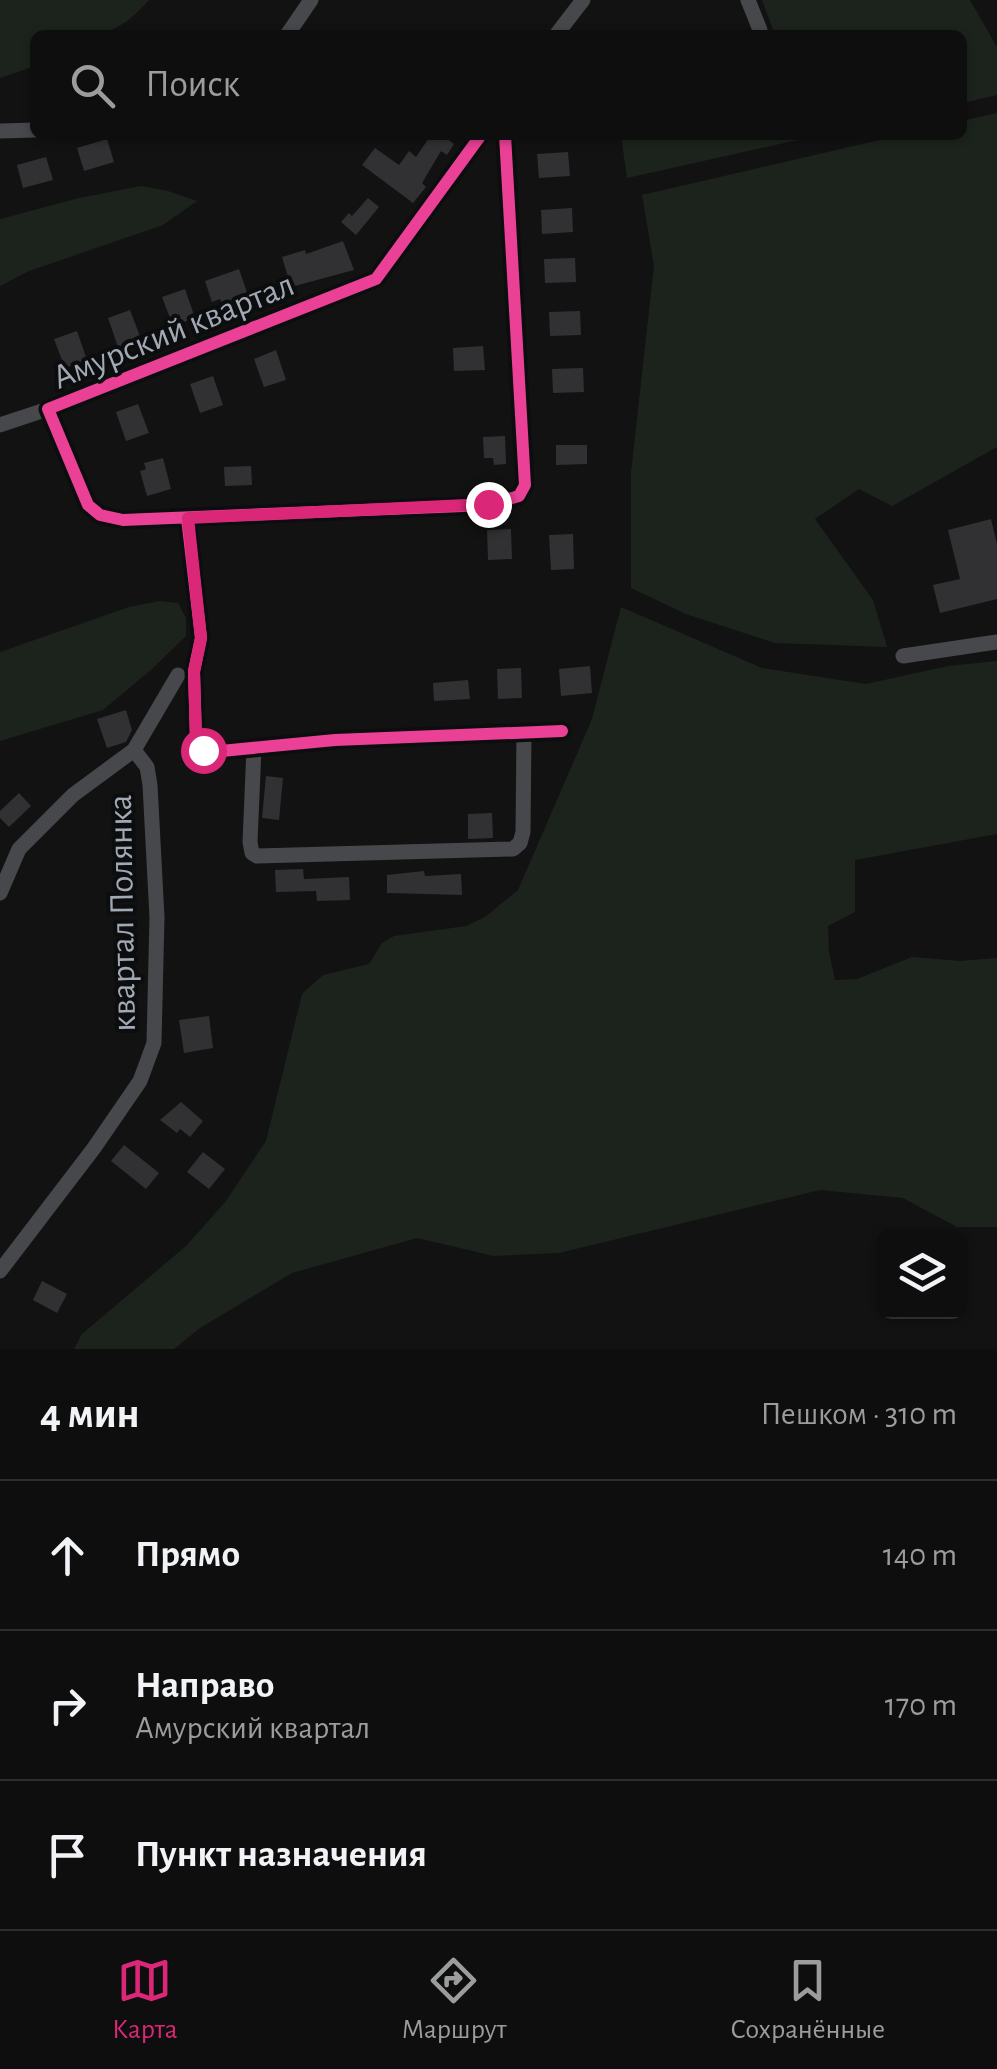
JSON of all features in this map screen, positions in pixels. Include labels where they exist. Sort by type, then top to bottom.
[{"type":"street","points":[[290,30],[311,0]]},
{"type":"street","points":[[560,30],[582,0]]},
{"type":"street","points":[[748,0],[760,30]]},
{"type":"street","points":[[0,131],[30,130]]},
{"type":"street","name":"Амурский квартал","points":[[477,140],[376,279],[48,409],[88,505],[100,516],[123,520],[488,504],[518,496],[524,485],[505,140]]},
{"type":"street","points":[[0,425],[48,409]]},
{"type":"street","points":[[188,518],[201,638],[194,672],[196,740],[203,750],[335,740],[562,732]]},
{"type":"street","points":[[903,656],[997,642]]},
{"type":"street","name":"квартал Полянка","points":[[0,894],[19,849],[73,795],[134,750],[178,675]]},
{"type":"street","points":[[254,748],[250,842],[252,853],[257,856],[513,848],[520,843],[523,832],[524,733]]},
{"type":"street","name":"квартал Полянка","points":[[0,1271],[94,1148],[150,1061],[154,1043],[157,917],[147,768],[134,750]]},
{"type":"shaded area","points":[[0,0],[149,0],[110,30],[30,30],[30,68],[0,78]]},
{"type":"shaded area","points":[[762,0],[970,0],[997,47],[997,95],[967,102],[967,30],[773,30]]},
{"type":"shaded area","points":[[997,113],[997,447],[892,506],[859,489],[815,519],[873,600],[887,647],[775,643],[686,614],[631,588],[631,473],[654,266],[642,195],[879,140],[967,140],[967,120]]},
{"type":"shaded area","points":[[622,140],[798,140],[627,178]]},
{"type":"shaded area","points":[[141,186],[197,201],[163,225],[29,271],[0,286],[0,219]]},
{"type":"shaded area","points":[[160,601],[178,603],[186,618],[186,636],[152,669],[103,710],[0,741],[0,652],[129,607]]},
{"type":"shaded area","points":[[621,607],[762,668],[866,684],[948,666],[997,661],[997,834],[855,860],[855,912],[828,926],[835,980],[857,979],[912,957],[960,961],[997,958],[997,1227],[957,1227],[903,1198],[820,1190],[559,1253],[494,1256],[417,1238],[292,1273],[200,1328],[174,1349],[74,1349],[82,1334],[186,1246],[226,1201],[266,1141],[302,994],[323,975],[369,964],[382,943],[394,936],[466,926],[485,917],[518,890],[592,719]]},
{"type":"building","points":[[107,140],[114,162],[84,171],[77,148]]},
{"type":"building","points":[[428,140],[449,140],[454,144],[447,155],[441,151],[422,183],[426,187],[413,203],[362,165],[375,148],[399,165],[409,151],[416,157]]},
{"type":"building","points":[[568,152],[570,176],[539,178],[537,154]]},
{"type":"building","points":[[46,157],[53,180],[23,188],[17,165]]},
{"type":"building","points":[[368,198],[379,207],[356,235],[341,222]]},
{"type":"building","points":[[572,208],[573,232],[542,234],[541,210]]},
{"type":"building","points":[[343,241],[354,270],[291,287],[282,257],[305,250],[306,254]]},
{"type":"building","points":[[575,258],[576,282],[545,283],[544,259]]},
{"type":"building","points":[[239,269],[249,298],[224,307],[220,299],[212,302],[205,281]]},
{"type":"building","points":[[185,289],[195,318],[173,326],[162,297]]},
{"type":"building","points":[[130,310],[141,339],[118,347],[108,318]]},
{"type":"building","points":[[580,311],[581,335],[550,336],[549,312]]},
{"type":"building","points":[[77,331],[87,360],[65,368],[54,339]]},
{"type":"building","points":[[483,346],[485,370],[454,371],[453,348]]},
{"type":"building","points":[[276,350],[286,380],[264,387],[254,359]]},
{"type":"building","points":[[583,368],[584,392],[553,393],[552,369]]},
{"type":"building","points":[[213,376],[223,405],[200,413],[190,384]]},
{"type":"building","points":[[138,404],[149,433],[126,441],[116,412]]},
{"type":"building","points":[[505,436],[506,464],[494,465],[493,458],[484,458],[483,437]]},
{"type":"building","points":[[556,445],[587,445],[587,464],[556,465]]},
{"type":"building","points":[[163,458],[171,489],[147,496],[140,471],[146,469],[144,463]]},
{"type":"building","points":[[251,466],[252,485],[225,486],[224,467]]},
{"type":"building","points":[[991,519],[997,544],[997,599],[940,613],[933,585],[960,579],[948,530]]},
{"type":"building","points":[[511,529],[512,559],[488,560],[487,530]]},
{"type":"building","points":[[573,534],[574,569],[551,570],[549,535]]},
{"type":"building","points":[[590,666],[592,693],[561,696],[559,669]]},
{"type":"building","points":[[521,668],[522,698],[498,699],[497,669]]},
{"type":"building","points":[[468,680],[470,699],[434,701],[433,683]]},
{"type":"building","points":[[126,710],[132,730],[126,742],[107,748],[97,719]]},
{"type":"building","points":[[266,776],[283,778],[279,820],[262,818]]},
{"type":"building","points":[[19,793],[31,806],[9,827],[0,818],[0,811]]},
{"type":"building","points":[[492,813],[493,838],[468,839],[468,814]]},
{"type":"building","points":[[303,869],[304,879],[349,877],[350,900],[317,901],[316,891],[276,892],[275,870]]},
{"type":"building","points":[[424,871],[425,876],[461,874],[462,895],[387,893],[387,875]]},
{"type":"building","points":[[209,1016],[213,1048],[184,1053],[179,1020]]},
{"type":"building","points":[[181,1102],[203,1121],[190,1137],[160,1120]]},
{"type":"building","points":[[124,1145],[159,1173],[146,1189],[111,1161]]},
{"type":"building","points":[[203,1152],[225,1169],[209,1189],[187,1172]]},
{"type":"building","points":[[42,1281],[67,1294],[57,1313],[33,1300]]},
{"type":"cycle path","points":[[477,140],[376,279],[48,409],[88,505],[100,515],[123,520],[488,505],[519,496],[525,485],[505,140]]},
{"type":"cycle path","points":[[187,518],[201,638],[194,671],[196,740],[203,750],[335,740],[562,731]]},
{"type":"route","points":[[203,750],[196,740],[194,672],[201,638],[188,518],[488,504]]}]
